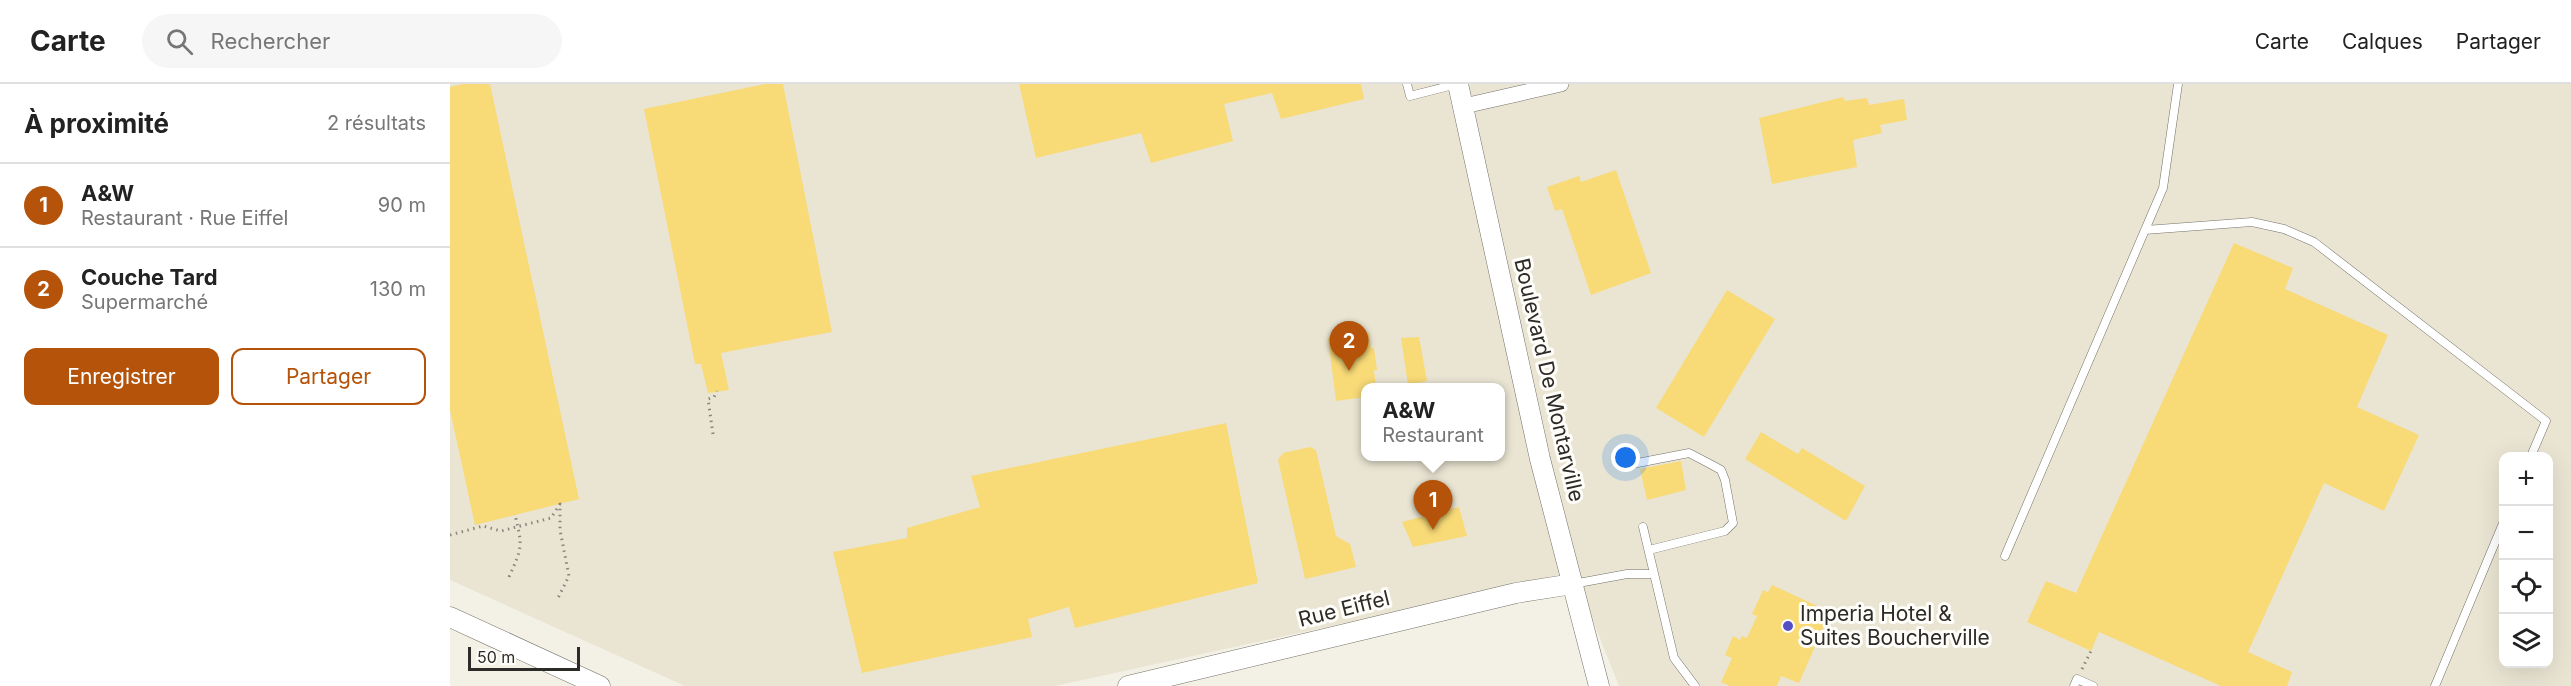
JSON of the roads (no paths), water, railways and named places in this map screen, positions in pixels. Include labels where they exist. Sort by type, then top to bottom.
[{"type":"street","name":"Boulevard De Montarville","points":[[1457,84],[1464,106],[1540,459],[1599,686]]},
{"type":"street","points":[[1464,106],[1561,84]]},
{"type":"street","name":"Rue Eiffel","points":[[1128,686],[1450,608],[1516,593],[1573,584]]},
{"type":"street","points":[[450,617],[600,686]]},
{"type":"lane","points":[[1407,84],[1410,96],[1457,84]]},
{"type":"lane","points":[[2005,556],[2163,188],[2178,84]]},
{"type":"lane","points":[[2145,230],[2252,222],[2284,229],[2314,242],[2546,421],[2533,452]]},
{"type":"lane","points":[[1627,465],[1689,453],[1721,470],[1725,480],[1733,523],[1730,527],[1725,531],[1649,550]]},
{"type":"lane","points":[[1643,527],[1674,658],[1695,686]]},
{"type":"lane","points":[[2434,686],[2499,533]]},
{"type":"lane","points":[[1573,584],[1627,574],[1654,574]]},
{"type":"lane","points":[[2075,682],[2093,686]]},
{"type":"place","name":"Couche Tard","points":[[1349,371]]},
{"type":"place","name":"A&W","points":[[1433,530]]},
{"type":"place","name":"Imperia Hotel & Suites Boucherville","points":[[1788,626]]}]
